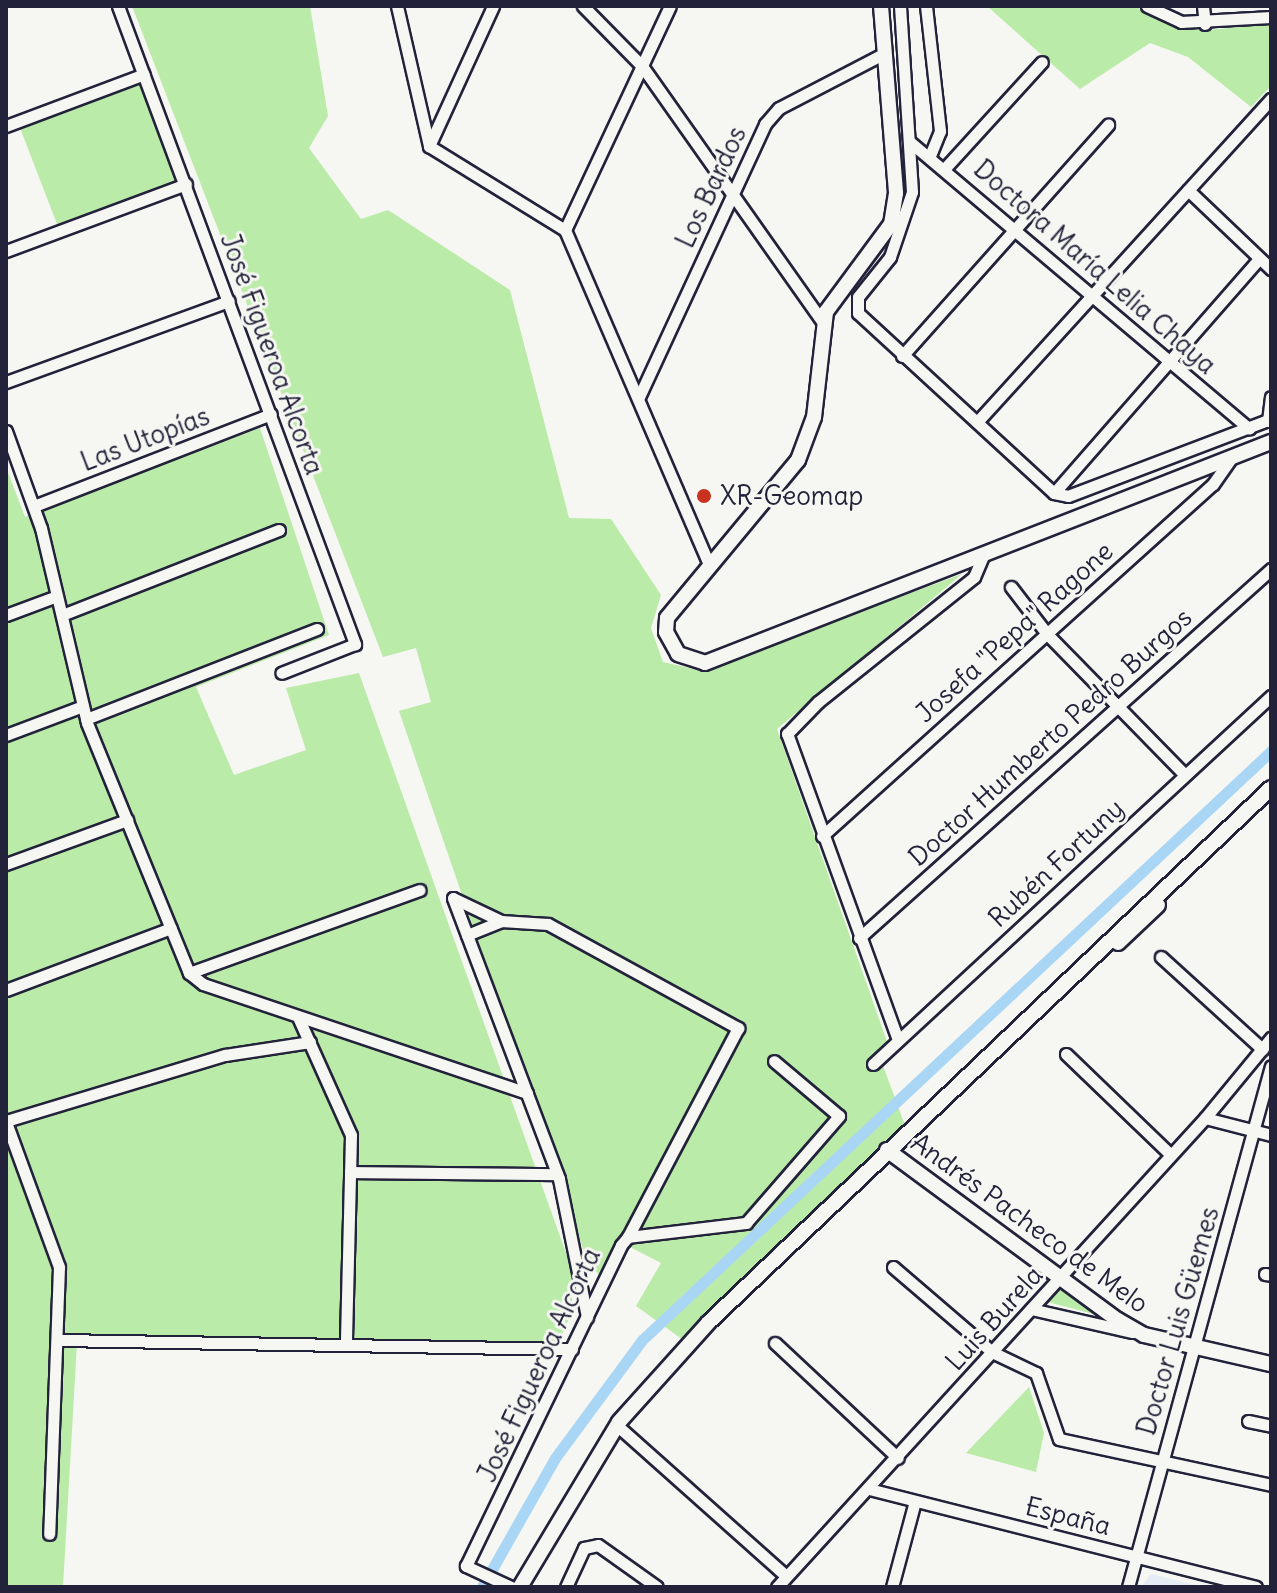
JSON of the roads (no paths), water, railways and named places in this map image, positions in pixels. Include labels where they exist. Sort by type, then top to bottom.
[{"type":"main road","points":[[881,6],[895,209],[882,242],[831,303],[824,324],[809,440],[676,603],[666,632],[678,654],[705,663],[1271,442]]},
{"type":"main road","points":[[527,1587],[620,1428],[713,1328],[890,1152],[1271,788]]},
{"type":"main road","points":[[520,1587],[619,1422],[709,1322],[1271,799]]},
{"type":"main road","name":"Andrés Pacheco de Melo","points":[[890,1152],[1144,1335]]},
{"type":"main road","points":[[1144,1335],[1271,1364]]},
{"type":"street","name":"José Figueroa Alcorta","points":[[118,6],[355,644],[281,673]]},
{"type":"street","points":[[397,6],[429,146],[565,230],[709,565]]},
{"type":"street","points":[[429,146],[493,6]]},
{"type":"street","points":[[583,6],[642,66],[824,324]]},
{"type":"street","points":[[565,230],[670,6]]},
{"type":"street","points":[[900,6],[912,192],[890,257],[858,297],[858,313],[1054,493],[1068,496],[1269,420],[1271,397]]},
{"type":"street","points":[[926,6],[940,131],[930,156]]},
{"type":"street","points":[[1147,6],[1181,22],[1205,24],[1271,17]]},
{"type":"street","points":[[1203,6],[1205,24]]},
{"type":"street","name":"Los Bardos","points":[[639,397],[765,124],[779,108],[885,53]]},
{"type":"street","points":[[946,167],[1042,62]]},
{"type":"street","points":[[6,126],[144,74]]},
{"type":"street","points":[[977,422],[1271,99]]},
{"type":"street","points":[[902,356],[1019,229],[1108,125]]},
{"type":"street","name":"Doctora María Lelia Chaya","points":[[910,142],[946,167],[1094,293],[1168,362],[1249,428]]},
{"type":"street","points":[[6,251],[186,184]]},
{"type":"street","points":[[1188,190],[1271,269]]},
{"type":"street","points":[[1054,493],[1259,259]]},
{"type":"street","points":[[6,382],[229,301]]},
{"type":"street","name":"Las Utopías","points":[[34,506],[271,414]]},
{"type":"street","points":[[6,431],[34,506],[86,719],[189,973],[203,984],[527,1093]]},
{"type":"street","name":"Josefa \"Pepa\" Ragone","points":[[822,836],[1213,484],[1231,458]]},
{"type":"street","points":[[62,615],[279,530]]},
{"type":"street","points":[[898,1040],[787,734],[818,702],[974,577],[983,556]]},
{"type":"street","name":"Doctor Humberto Pedro Burgos","points":[[859,938],[1271,569]]},
{"type":"street","points":[[1011,587],[1047,634],[1184,774]]},
{"type":"street","points":[[6,615],[57,596]]},
{"type":"street","points":[[86,719],[317,629]]},
{"type":"street","name":"Rubén Fortuny","points":[[873,1064],[1271,696]]},
{"type":"street","points":[[6,735],[83,706]]},
{"type":"street","points":[[6,864],[127,820]]},
{"type":"street","points":[[189,973],[419,890]]},
{"type":"street","points":[[587,1317],[581,1266],[557,1174],[453,898],[501,921],[548,924],[738,1028],[628,1237]]},
{"type":"street","points":[[467,935],[501,921]]},
{"type":"street","points":[[6,990],[171,928]]},
{"type":"street","points":[[1161,957],[1262,1049]]},
{"type":"street","points":[[298,1017],[351,1135],[346,1343]]},
{"type":"street","name":"Luis Burela","points":[[777,1587],[898,1458],[1205,1118],[1271,1038]]},
{"type":"street","points":[[49,1534],[59,1340],[57,1252],[6,1121],[225,1055],[310,1042]]},
{"type":"street","points":[[1066,1054],[1170,1154]]},
{"type":"street","name":"José Figueroa Alcorta","points":[[511,1587],[466,1566],[628,1237],[746,1223],[839,1116],[774,1061]]},
{"type":"street","name":"Doctor Luis Güemes","points":[[1128,1587],[1271,1066]]},
{"type":"street","points":[[1205,1118],[1271,1135]]},
{"type":"street","points":[[350,1172],[557,1174]]},
{"type":"street","points":[[893,1267],[992,1352],[1036,1373],[1059,1439],[1271,1485]]},
{"type":"street","points":[[1031,1309],[1144,1335]]},
{"type":"street","points":[[59,1340],[572,1349]]},
{"type":"street","points":[[775,1343],[898,1458]]},
{"type":"street","points":[[1248,1421],[1271,1426]]},
{"type":"street","points":[[620,1428],[786,1576]]},
{"type":"street","name":"España","points":[[869,1489],[1256,1587]]},
{"type":"street","points":[[892,1587],[915,1501]]},
{"type":"street","points":[[566,1587],[590,1545],[606,1548],[657,1587]]},
{"type":"waterway","points":[[482,1587],[555,1458],[642,1340],[1271,751]]},
{"type":"place","name":"XR-Geomap","points":[[704,496]]}]
